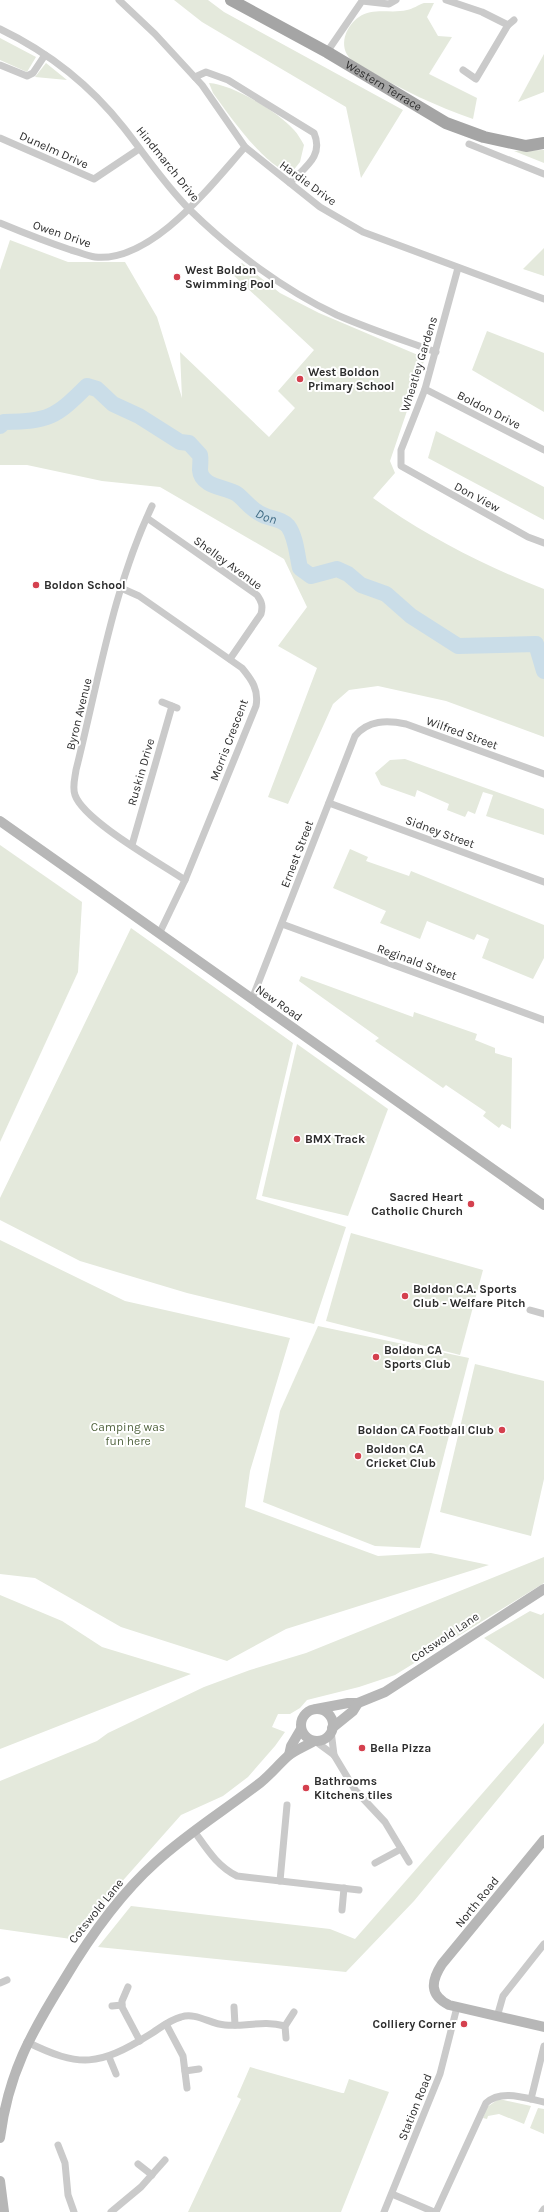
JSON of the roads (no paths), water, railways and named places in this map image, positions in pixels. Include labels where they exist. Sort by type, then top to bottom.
[{"type":"main road","name":"Western Terrace","points":[[231,0],[327,52],[446,122],[484,137],[526,146],[544,143]]},
{"type":"street","name":"Hardie Drive","points":[[119,0],[195,77],[245,147],[320,207],[363,232],[544,299]]},
{"type":"street","points":[[327,52],[361,1],[389,4],[396,0]]},
{"type":"street","points":[[446,0],[482,12],[508,25]]},
{"type":"street","points":[[463,70],[476,79],[508,25],[514,20]]},
{"type":"street","name":"Hindmarch Drive","points":[[0,29],[45,55],[86,86],[106,106],[139,149],[189,209],[228,244],[301,294],[336,314],[360,325],[436,352]]},
{"type":"street","points":[[0,66],[27,76],[33,73],[45,55]]},
{"type":"street","points":[[195,77],[206,72],[228,80],[314,133],[318,143],[317,153],[290,184]]},
{"type":"street","name":"Dunelm Drive","points":[[0,138],[94,179],[139,149]]},
{"type":"street","points":[[470,144],[544,174]]},
{"type":"street","name":"Owen Drive","points":[[0,223],[49,243],[93,257],[107,257],[148,242],[164,232],[189,209],[245,147]]},
{"type":"street","name":"Wheatley Gardens","points":[[401,466],[401,450],[425,389],[458,268]]},
{"type":"street","name":"Boldon Drive","points":[[425,389],[544,450]]},
{"type":"street","name":"Don View","points":[[401,466],[521,533],[544,543]]},
{"type":"street","name":"Byron Avenue","points":[[152,506],[146,518],[121,588],[74,783],[74,794],[85,811],[132,845],[185,880]]},
{"type":"street","name":"Shelley Avenue","points":[[146,518],[257,595],[260,600],[262,610],[261,614],[230,659]]},
{"type":"street","name":"Morris Crescent","points":[[121,588],[139,596],[242,668],[252,680],[258,695],[256,706],[185,880],[159,934]]},
{"type":"street","name":"Ruskin Drive","points":[[132,845],[175,707],[162,702]]},
{"type":"street","name":"Wilfred Street","points":[[371,723],[394,721],[406,724],[544,774]]},
{"type":"street","name":"Ernest Street","points":[[252,999],[354,736],[363,727],[371,723]]},
{"type":"street","name":"Sidney Street","points":[[329,803],[544,882]]},
{"type":"street","name":"New Road","points":[[0,821],[544,1205]]},
{"type":"street","name":"Reginald Street","points":[[282,924],[544,1020]]},
{"type":"street","points":[[530,1310],[544,1314]]},
{"type":"street","name":"Cotswold Lane","points":[[316,1709],[348,1702],[358,1703],[385,1692],[467,1637],[544,1589]]},
{"type":"street","name":"Cotswold Lane","points":[[332,1730],[353,1711],[358,1703]]},
{"type":"street","points":[[334,1755],[329,1715],[316,1709],[304,1715],[301,1729],[306,1736],[334,1755],[355,1790],[385,1822],[409,1862]]},
{"type":"street","name":"Cotswold Lane","points":[[289,1755],[291,1746],[301,1729]]},
{"type":"street","points":[[314,1741],[325,1738],[332,1730]]},
{"type":"street","name":"Cotswold Lane","points":[[0,2138],[8,2093],[27,2042],[43,2012],[81,1950],[107,1917],[156,1862],[194,1830],[260,1784],[289,1755],[314,1741]]},
{"type":"street","points":[[280,1882],[287,1806]]},
{"type":"street","points":[[194,1830],[224,1869],[237,1876],[359,1890]]},
{"type":"street","name":"North Road","points":[[457,2007],[442,2002],[433,1990],[433,1983],[442,1964],[542,1846]]},
{"type":"street","points":[[375,1863],[401,1849]]},
{"type":"street","points":[[342,1910],[344,1888]]},
{"type":"street","points":[[497,2017],[503,1996],[544,1944]]},
{"type":"street","points":[[128,1987],[122,2005],[125,2014],[140,2041]]},
{"type":"street","points":[[112,2006],[122,2005]]},
{"type":"street","points":[[234,2007],[235,2025]]},
{"type":"street","points":[[457,2007],[544,2028]]},
{"type":"street","name":"Station Road","points":[[384,2212],[440,2074],[457,2007]]},
{"type":"street","points":[[286,2038],[285,2026],[294,2012]]},
{"type":"street","points":[[27,2042],[54,2055],[74,2061],[89,2061],[109,2057],[140,2041],[174,2019],[187,2016],[219,2024],[235,2025],[271,2022],[285,2026]]},
{"type":"street","points":[[166,2024],[180,2048],[187,2088]]},
{"type":"street","points":[[531,2099],[544,2046]]},
{"type":"street","points":[[109,2057],[116,2074]]},
{"type":"street","points":[[185,2071],[199,2069]]},
{"type":"street","points":[[392,2194],[435,2212],[486,2103],[501,2095],[544,2102]]},
{"type":"street","points":[[58,2145],[65,2163],[68,2195],[74,2212]]},
{"type":"street","points":[[111,2212],[123,2203],[165,2160]]},
{"type":"street","points":[[138,2164],[152,2175]]},
{"type":"street","points":[[0,2181],[4,2212]]},
{"type":"street","points":[[542,2212],[544,2208]]},
{"type":"waterway","name":"Don","points":[[0,426],[4,422],[42,419],[50,416],[67,405],[87,386],[97,389],[113,404],[139,416],[180,442],[189,443],[200,455],[201,476],[209,483],[237,494],[259,513],[280,520],[286,524],[293,535],[300,568],[311,576],[337,569],[348,574],[361,585],[386,594],[411,616],[458,646],[536,644],[544,671]]},
{"type":"place","name":"West Boldon Swimming Pool","points":[[177,277]]},
{"type":"place","name":"West Boldon Primary School","points":[[300,379]]},
{"type":"place","name":"Boldon School","points":[[36,585]]},
{"type":"place","name":"BMX Track","points":[[297,1139]]},
{"type":"place","name":"Sacred Heart Catholic Church","points":[[471,1204]]},
{"type":"place","name":"Boldon C.A. Sports Club - Welfare Pitch","points":[[405,1296]]},
{"type":"place","name":"Boldon CA Sports Club","points":[[376,1357]]},
{"type":"place","name":"Boldon CA Football Club","points":[[502,1430]]},
{"type":"place","name":"Boldon CA Cricket Club","points":[[358,1456]]},
{"type":"place","name":"Bella Pizza","points":[[362,1748]]},
{"type":"place","name":"Bathrooms Kitchens tiles","points":[[306,1788]]},
{"type":"place","name":"Colliery Corner","points":[[464,2024]]},
{"type":"park label","name":"Camping was fun here","points":[[128,1434]]}]
